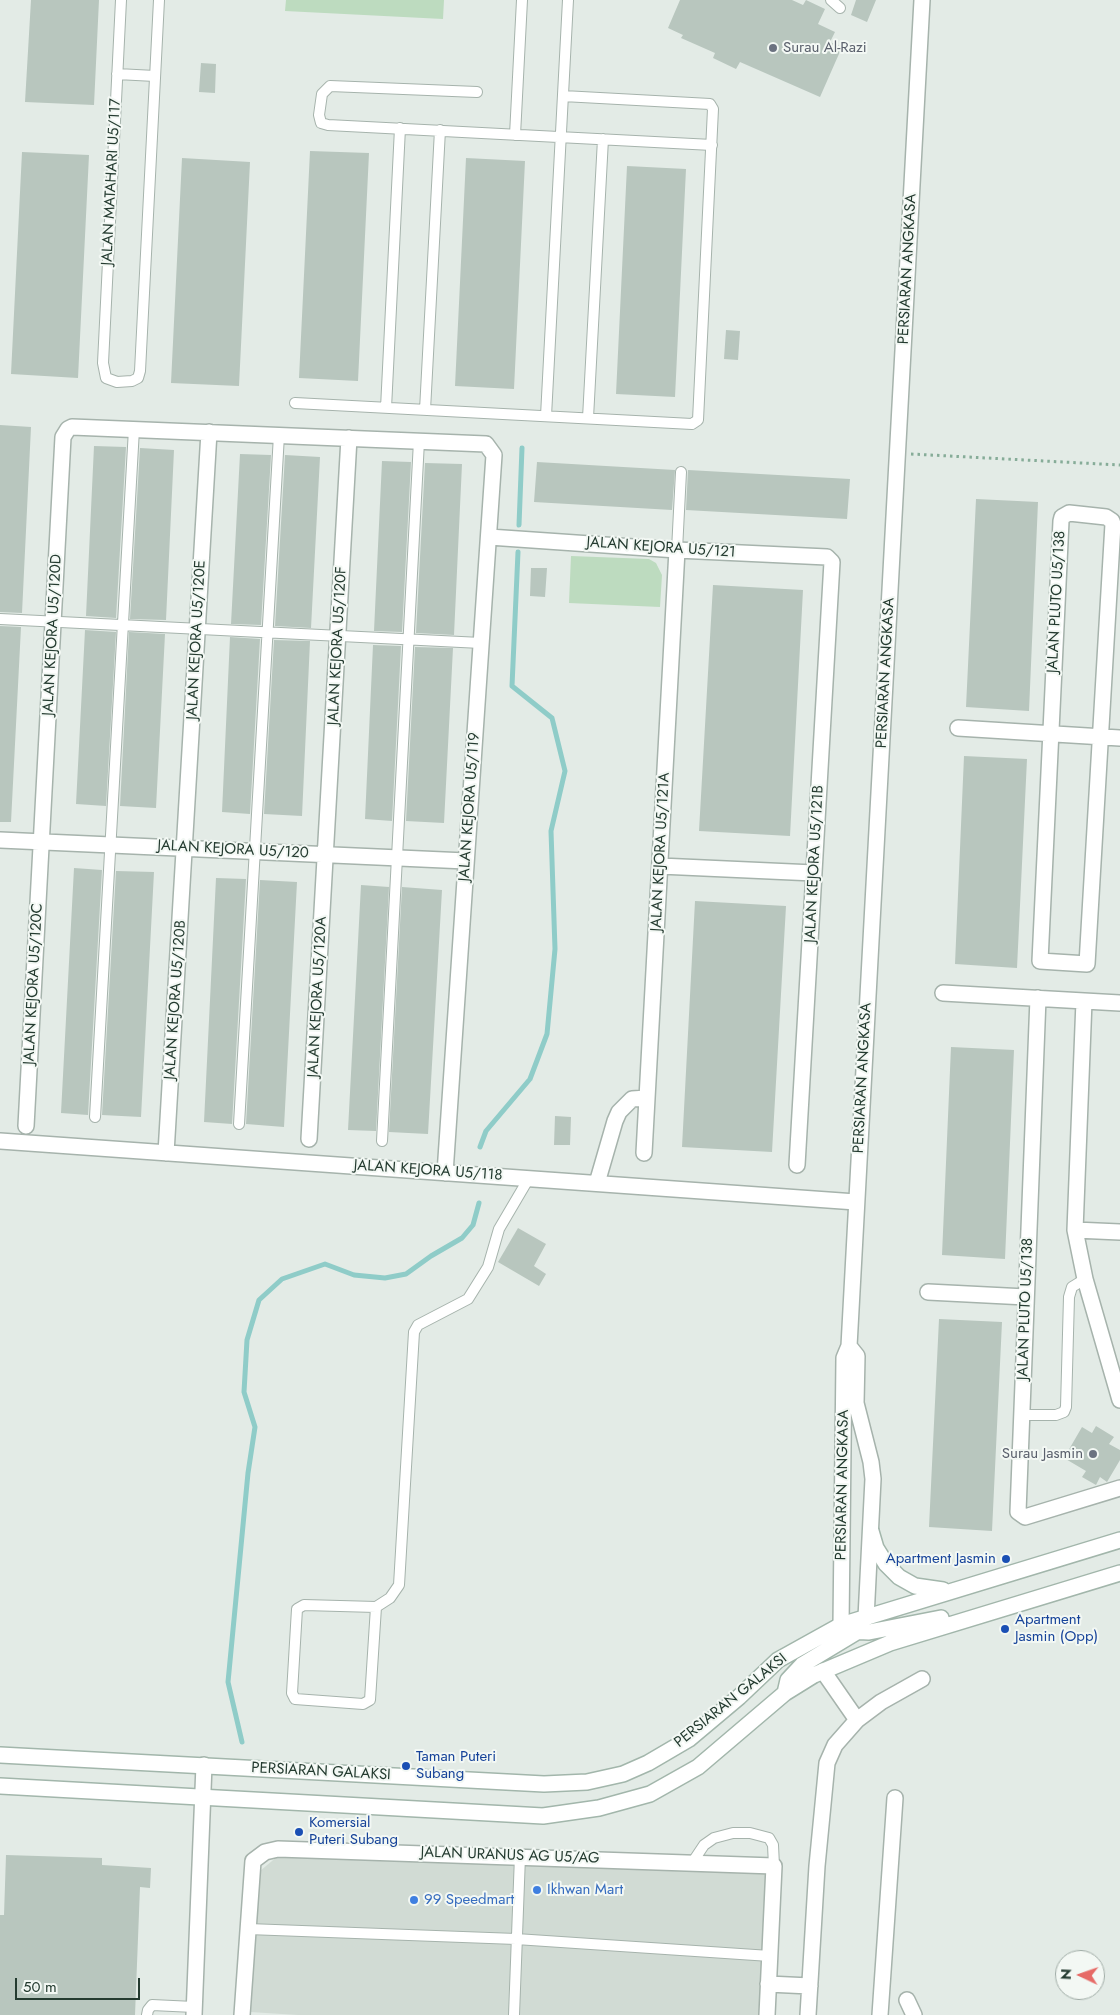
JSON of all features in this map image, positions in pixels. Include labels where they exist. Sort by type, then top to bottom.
[{"type":"street","name":"PERSIARAN ANGKASA","points":[[841,1625],[844,1358],[848,1346],[922,0]]},
{"type":"street","name":"JALAN KEJORA U5/120D","points":[[42,841],[63,437],[68,429],[72,427],[134,430]]},
{"type":"street","points":[[134,430],[420,441]]},
{"type":"street","name":"JALAN KEJORA U5/120E","points":[[185,848],[209,432]]},
{"type":"street","name":"JALAN KEJORA U5/120F","points":[[327,854],[349,438]]},
{"type":"street","name":"JALAN KEJORA U5/119","points":[[420,441],[486,444],[494,455],[445,1173]]},
{"type":"street","name":"JALAN PLUTO U5/138","points":[[1069,514],[1106,516],[1113,524],[1087,964],[1040,961],[1052,734],[1061,521],[1062,517],[1069,514]]},
{"type":"street","name":"JALAN KEJORA U5/121","points":[[489,537],[677,550],[827,557],[832,562]]},
{"type":"street","name":"JALAN KEJORA U5/121A","points":[[644,1153],[677,550]]},
{"type":"street","name":"JALAN KEJORA U5/121B","points":[[798,1165],[832,562]]},
{"type":"street","points":[[958,728],[1120,738]]},
{"type":"street","name":"JALAN KEJORA U5/120","points":[[0,840],[466,861]]},
{"type":"street","name":"JALAN KEJORA U5/120C","points":[[26,1126],[42,841]]},
{"type":"street","name":"JALAN KEJORA U5/120B","points":[[166,1153],[185,848]]},
{"type":"street","name":"JALAN KEJORA U5/120A","points":[[309,1139],[327,854]]},
{"type":"street","points":[[660,866],[814,873]]},
{"type":"street","points":[[943,993],[1120,1003]]},
{"type":"street","name":"JALAN PLUTO U5/138","points":[[1038,998],[1018,1512],[1025,1517],[1120,1488]]},
{"type":"street","points":[[1084,1001],[1075,1230],[1085,1279],[1120,1400]]},
{"type":"street","points":[[597,1183],[619,1112],[632,1099],[647,1098]]},
{"type":"street","name":"JALAN KEJORA U5/118","points":[[0,1141],[856,1202]]},
{"type":"street","points":[[1075,1230],[1120,1232]]},
{"type":"street","points":[[928,1292],[1026,1297]]},
{"type":"street","name":"PERSIARAN ANGKASA","points":[[848,1346],[857,1356],[856,1403],[871,1462],[871,1531],[866,1618]]},
{"type":"street","points":[[871,1531],[876,1548],[886,1564],[899,1577],[915,1586],[933,1590],[952,1590]]},
{"type":"street","name":"PERSIARAN GALAKSI","points":[[0,1755],[544,1784],[587,1782],[614,1776],[648,1763],[689,1739],[739,1697],[778,1660],[841,1625],[1120,1540]]},
{"type":"street","name":"PERSIARAN GALAKSI","points":[[0,1786],[543,1816],[599,1808],[650,1794],[698,1767],[784,1693],[823,1671],[890,1643],[1120,1573]]},
{"type":"street","points":[[784,1693],[788,1680],[802,1664],[858,1632],[864,1626],[866,1618]]},
{"type":"street","points":[[841,1625],[848,1631],[878,1632],[938,1618],[954,1622]]},
{"type":"street","points":[[823,1671],[858,1720]]},
{"type":"street","points":[[808,2015],[817,1866],[827,1763],[835,1746],[858,1720],[881,1702],[922,1679]]},
{"type":"street","points":[[194,2011],[204,1766]]},
{"type":"street","points":[[880,2015],[895,1798]]},
{"type":"street","name":"JALAN URANUS AG U5/AG","points":[[242,2015],[253,1861],[265,1852],[278,1849],[774,1866]]},
{"type":"street","points":[[767,2015],[774,1866]]},
{"type":"street","points":[[768,1984],[810,1986]]},
{"type":"street","points":[[908,2000],[914,2015]]},
{"type":"lane","name":"JALAN MATAHARI U5/117","points":[[121,0],[103,363],[106,378],[117,382],[132,381],[138,378],[140,371],[155,76]]},
{"type":"lane","points":[[117,74],[155,76],[159,0]]},
{"type":"lane","points":[[515,135],[522,0]]},
{"type":"lane","points":[[546,416],[568,0]]},
{"type":"lane","points":[[831,0],[840,8]]},
{"type":"lane","points":[[477,92],[330,86],[322,94],[318,115],[321,122],[515,135],[712,145]]},
{"type":"lane","points":[[295,403],[692,424],[698,420],[714,116],[710,104],[563,96]]},
{"type":"lane","points":[[386,408],[400,128]]},
{"type":"lane","points":[[425,410],[440,130]]},
{"type":"lane","points":[[588,418],[603,139]]},
{"type":"lane","points":[[95,1117],[134,430]]},
{"type":"lane","points":[[238,1124],[278,435]]},
{"type":"lane","points":[[382,1141],[420,441]]},
{"type":"lane","points":[[677,550],[681,472]]},
{"type":"lane","points":[[0,619],[481,643]]},
{"type":"lane","points":[[376,1607],[370,1700],[363,1704],[296,1699],[292,1693],[297,1609],[304,1605],[376,1607],[390,1598],[399,1585],[414,1332],[418,1325],[468,1299],[488,1267],[499,1228],[529,1178]]},
{"type":"lane","points":[[1022,1415],[1056,1415],[1064,1412],[1066,1407],[1069,1297],[1072,1287],[1085,1279]]},
{"type":"lane","points":[[692,1863],[704,1845],[714,1838],[750,1833],[769,1838],[774,1845],[774,1866]]},
{"type":"lane","points":[[514,2015],[520,1856]]},
{"type":"lane","points":[[248,1929],[516,1939],[770,1956]]},
{"type":"lane","points":[[147,2015],[152,2005],[194,2011]]},
{"type":"path","points":[[898,454],[1120,465]]},
{"type":"shaded area","points":[[278,1856],[767,1873],[760,2015],[298,2015],[250,2012],[260,1871]]},
{"type":"green space","points":[[286,0],[444,0],[443,19],[285,11]]},
{"type":"green space","points":[[571,556],[649,559],[656,563],[662,575],[660,607],[569,603]]},
{"type":"building","points":[[31,0],[99,0],[94,105],[25,102]]},
{"type":"building","name":"Surau Al-Razi","points":[[680,0],[792,0],[803,5],[806,0],[825,9],[818,24],[835,32],[830,42],[842,47],[820,97],[740,62],[736,69],[713,58],[715,53],[681,38],[683,35],[668,28]]},
{"type":"building","points":[[856,0],[876,0],[867,22],[851,15]]},
{"type":"building","points":[[201,63],[216,64],[215,93],[199,92]]},
{"type":"building","points":[[310,151],[369,153],[358,381],[299,378]]},
{"type":"building","points":[[22,152],[89,155],[78,378],[11,374]]},
{"type":"building","points":[[182,158],[250,162],[239,386],[171,383]]},
{"type":"building","points":[[466,158],[525,161],[514,389],[455,386]]},
{"type":"building","points":[[627,166],[686,169],[675,397],[616,394]]},
{"type":"building","points":[[726,330],[740,331],[738,360],[724,359]]},
{"type":"building","points":[[0,425],[31,427],[22,613],[0,612]]},
{"type":"building","points":[[94,446],[126,447],[116,618],[86,616]]},
{"type":"building","points":[[140,448],[174,450],[166,620],[130,619]]},
{"type":"building","points":[[240,454],[271,455],[261,625],[231,624]]},
{"type":"building","points":[[285,455],[320,457],[311,628],[275,626]]},
{"type":"building","points":[[382,461],[411,462],[402,632],[374,631]]},
{"type":"building","points":[[537,462],[675,470],[672,510],[534,502]]},
{"type":"building","points":[[425,463],[462,464],[454,635],[416,633]]},
{"type":"building","points":[[688,470],[850,479],[847,519],[686,510]]},
{"type":"building","points":[[976,499],[1038,502],[1029,711],[966,707]]},
{"type":"building","points":[[531,568],[547,568],[545,597],[530,596]]},
{"type":"building","points":[[713,585],[803,590],[790,836],[699,831]]},
{"type":"building","points":[[0,626],[21,627],[11,822],[0,822]]},
{"type":"building","points":[[85,630],[116,632],[106,806],[76,804]]},
{"type":"building","points":[[129,632],[165,634],[156,808],[120,806]]},
{"type":"building","points":[[230,637],[260,639],[250,814],[222,812]]},
{"type":"building","points":[[274,640],[310,641],[302,816],[264,814]]},
{"type":"building","points":[[373,645],[401,646],[392,821],[365,819]]},
{"type":"building","points":[[415,647],[453,648],[444,823],[406,821]]},
{"type":"building","points":[[964,756],[1027,759],[1017,968],[955,964]]},
{"type":"building","points":[[74,868],[102,870],[88,1115],[61,1113]]},
{"type":"building","points":[[116,871],[154,872],[141,1117],[102,1115]]},
{"type":"building","points":[[216,878],[246,879],[232,1124],[204,1122]]},
{"type":"building","points":[[260,880],[297,882],[284,1127],[246,1124]]},
{"type":"building","points":[[361,885],[389,887],[376,1131],[348,1130]]},
{"type":"building","points":[[402,887],[442,890],[428,1134],[389,1132]]},
{"type":"building","points":[[695,901],[786,906],[772,1152],[682,1147]]},
{"type":"building","points":[[951,1047],[1014,1050],[1005,1259],[942,1255]]},
{"type":"building","points":[[555,1116],[571,1117],[570,1145],[554,1145]]},
{"type":"building","points":[[518,1228],[546,1244],[534,1266],[546,1274],[539,1286],[498,1262]]},
{"type":"building","points":[[939,1319],[1002,1322],[992,1531],[929,1527]]},
{"type":"building","name":"Surau Jasmin","points":[[1096,1426],[1114,1437],[1109,1444],[1120,1450],[1120,1460],[1107,1482],[1100,1477],[1096,1485],[1082,1477],[1086,1471],[1064,1458],[1082,1427],[1092,1433]]},
{"type":"building","points":[[6,1855],[102,1858],[102,1865],[151,1868],[150,1888],[140,1887],[135,2015],[0,2015],[0,1915],[4,1915]]},
{"type":"waterway","points":[[519,525],[522,448]]},
{"type":"waterway","points":[[480,1147],[486,1131],[530,1079],[547,1034],[555,949],[551,831],[565,771],[552,718],[512,686],[518,552]]},
{"type":"waterway","points":[[242,1742],[228,1682],[248,1473],[255,1427],[244,1392],[247,1340],[259,1300],[282,1279],[325,1264],[354,1275],[385,1278],[406,1274],[431,1256],[462,1238],[473,1225],[479,1203]]},
{"type":"place","name":"Surau Al-Razi","points":[[773,48]]},
{"type":"place","name":"Surau Jasmin","points":[[1093,1454]]},
{"type":"place","name":"Apartment Jasmin","points":[[1006,1559]]},
{"type":"place","name":"Apartment Jasmin (Opp)","points":[[1005,1629]]},
{"type":"place","name":"Taman Puteri Subang","points":[[406,1766]]},
{"type":"place","name":"Komersial Puteri Subang","points":[[299,1832]]},
{"type":"place","name":"Ikhwan Mart","points":[[537,1890]]},
{"type":"place","name":"99 Speedmart","points":[[414,1900]]}]
